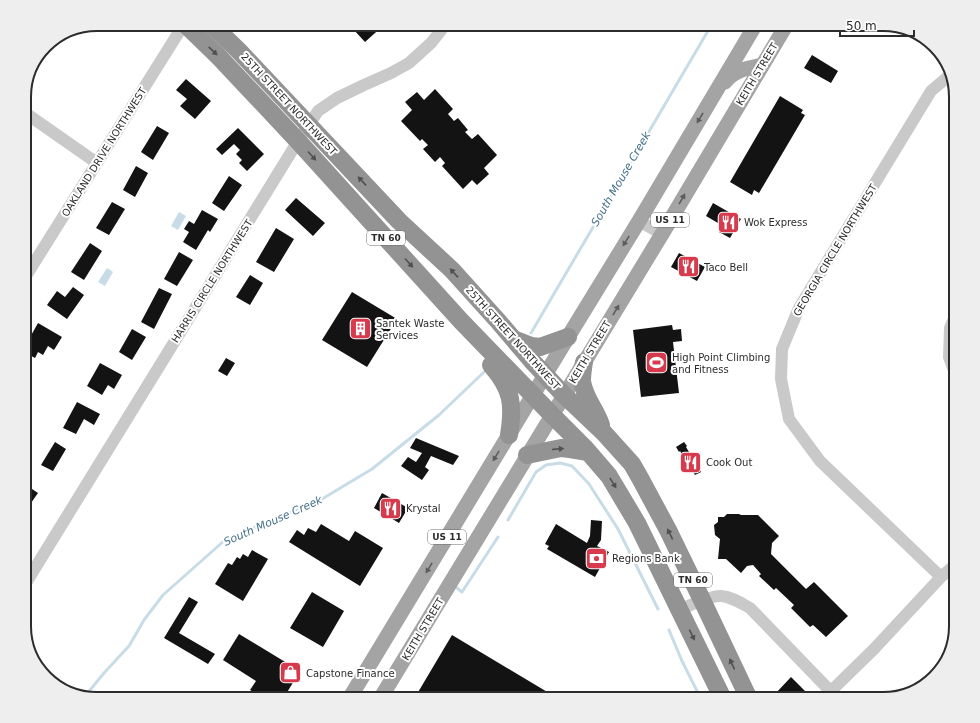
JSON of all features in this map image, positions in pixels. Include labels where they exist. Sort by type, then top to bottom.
[{"type":"highway","name":"25TH STREET NORTHWEST","points":[[191,31],[219,57],[298,141],[461,321],[588,452],[609,476],[637,523],[720,692]]},
{"type":"highway","name":"25TH STREET NORTHWEST","points":[[219,31],[400,221],[452,270],[545,375],[604,433],[632,464],[668,530],[746,692]]},
{"type":"highway","points":[[461,321],[481,353],[504,380],[512,405],[512,419],[509,435]]},
{"type":"highway","points":[[513,339],[531,346],[540,346],[568,336]]},
{"type":"highway","points":[[584,362],[582,381],[586,393],[599,418],[604,433]]},
{"type":"highway","points":[[527,455],[561,448],[588,452]]},
{"type":"main road","name":"US 11","points":[[353,692],[639,221],[752,31]]},
{"type":"main road","name":"KEITH STREET","points":[[384,692],[662,234],[783,31]]},
{"type":"main road","points":[[711,99],[730,76],[742,70],[762,65]]},
{"type":"street","name":"OAKLAND DRIVE NORTHWEST","points":[[31,268],[180,31]]},
{"type":"street","name":"HARRIS CIRCLE NORTHWEST","points":[[31,575],[298,141],[318,111],[336,98],[391,73],[409,63],[440,31]]},
{"type":"street","name":"GEORGIA CIRCLE NORTHWEST","points":[[941,577],[820,461],[789,419],[781,379],[782,349],[799,308],[931,91],[946,78]]},
{"type":"street","points":[[31,117],[97,163]]},
{"type":"street","points":[[639,221],[662,234]]},
{"type":"street","points":[[837,692],[874,649],[949,570]]},
{"type":"street","points":[[679,610],[702,600],[720,595],[738,601],[750,608],[831,692]]},
{"type":"water","points":[[179,212],[186,216],[178,230],[171,226]]},
{"type":"water","points":[[107,268],[113,272],[105,286],[98,282]]},
{"type":"building","points":[[355,31],[377,31],[365,42]]},
{"type":"building","points":[[812,55],[838,71],[831,83],[804,68]]},
{"type":"building","points":[[186,79],[211,101],[195,119],[180,106],[187,99],[176,90]]},
{"type":"building","points":[[435,89],[453,109],[448,114],[454,121],[458,118],[468,130],[465,132],[472,139],[478,134],[497,155],[484,168],[489,174],[477,185],[472,180],[463,189],[442,166],[445,163],[440,157],[435,162],[423,149],[428,145],[422,139],[420,141],[401,121],[412,110],[405,102],[417,92],[424,100]]},
{"type":"building","points":[[780,96],[803,110],[801,113],[805,115],[759,193],[754,190],[752,195],[730,182]]},
{"type":"building","points":[[157,126],[169,133],[153,160],[141,152]]},
{"type":"building","points":[[238,128],[264,154],[247,171],[239,163],[242,160],[236,154],[240,150],[234,144],[222,155],[216,149]]},
{"type":"building","points":[[136,166],[148,173],[135,197],[123,190]]},
{"type":"building","points":[[229,176],[242,185],[224,211],[212,203]]},
{"type":"building","points":[[296,198],[325,223],[313,236],[285,210]]},
{"type":"building","points":[[112,202],[125,209],[109,235],[96,228]]},
{"type":"building","name":"Wok Express","points":[[713,203],[741,219],[730,238],[719,232],[723,226],[706,216]]},
{"type":"building","points":[[202,210],[218,219],[210,232],[208,230],[196,250],[183,242],[189,232],[184,229],[189,221],[194,224]]},
{"type":"building","points":[[276,228],[294,239],[274,272],[256,262]]},
{"type":"building","points":[[90,243],[102,251],[84,280],[71,272]]},
{"type":"building","points":[[179,252],[193,260],[177,286],[164,279]]},
{"type":"building","name":"Taco Bell","points":[[679,253],[705,267],[697,281],[671,267]]},
{"type":"building","points":[[250,275],[263,283],[250,305],[236,297]]},
{"type":"building","points":[[73,287],[84,295],[67,319],[47,305],[57,291],[65,297]]},
{"type":"building","points":[[159,288],[172,294],[154,329],[141,322]]},
{"type":"building","name":"Santek Waste Services","points":[[352,292],[397,319],[367,367],[322,340]]},
{"type":"building","points":[[38,323],[62,337],[54,350],[48,346],[43,355],[38,352],[35,358],[31,356],[31,336]]},
{"type":"building","points":[[672,325],[673,330],[681,329],[682,341],[673,342],[679,393],[641,397],[633,330]]},
{"type":"building","points":[[132,329],[146,337],[132,360],[119,352]]},
{"type":"building","points":[[226,358],[235,363],[227,376],[218,371]]},
{"type":"building","points":[[100,363],[122,375],[114,389],[108,385],[102,395],[87,386]]},
{"type":"building","points":[[77,402],[100,414],[94,425],[84,419],[76,434],[63,428]]},
{"type":"building","points":[[416,438],[459,456],[453,465],[431,456],[425,467],[429,470],[422,480],[401,466],[408,457],[416,462],[422,453],[410,448]]},
{"type":"building","points":[[55,442],[66,449],[53,471],[41,465]]},
{"type":"building","name":"Cook Out","points":[[684,442],[701,472],[695,475],[676,447]]},
{"type":"building","points":[[31,488],[38,493],[31,503]]},
{"type":"building","name":"Krystal","points":[[382,493],[408,508],[399,523],[374,508]]},
{"type":"building","points":[[727,514],[758,515],[779,536],[772,543],[771,554],[806,589],[814,582],[848,616],[826,637],[813,625],[810,627],[791,608],[794,605],[776,588],[774,590],[759,576],[761,574],[753,565],[747,566],[741,573],[726,559],[718,559],[720,539],[715,535],[714,525],[718,522],[718,517],[724,517]]},
{"type":"building","points":[[591,520],[602,521],[601,540],[597,546],[609,552],[595,577],[547,549],[549,546],[545,544],[556,524],[587,543],[590,536]]},
{"type":"building","points":[[321,524],[349,541],[355,531],[383,548],[360,586],[289,542],[297,530],[304,535],[308,528],[316,532]]},
{"type":"building","points":[[252,550],[268,559],[243,601],[215,584],[228,563],[232,565],[237,557],[240,559],[243,554],[248,557]]},
{"type":"building","points":[[312,592],[344,611],[323,647],[290,628]]},
{"type":"building","points":[[189,597],[198,602],[179,633],[215,654],[208,664],[164,638]]},
{"type":"building","points":[[239,634],[300,671],[287,692],[253,692],[250,690],[256,681],[223,660]]},
{"type":"building","points":[[452,635],[547,692],[418,692]]},
{"type":"building","points":[[791,677],[806,692],[777,692]]},
{"type":"waterway","name":"South Mouse Creek","points":[[531,333],[708,31]]},
{"type":"waterway","name":"South Mouse Creek","points":[[89,691],[129,646],[144,620],[163,595],[225,540],[322,499],[372,469],[439,415],[484,372]]},
{"type":"waterway","points":[[508,520],[536,472],[546,465],[560,463],[572,466],[589,484],[618,529],[658,609]]},
{"type":"waterway","points":[[457,588],[462,592],[498,537]]},
{"type":"waterway","points":[[669,630],[698,692]]},
{"type":"place","name":"Wok Express","points":[[728,222]]},
{"type":"place","name":"Taco Bell","points":[[688,267]]},
{"type":"place","name":"Santek Waste Services","points":[[360,329]]},
{"type":"place","name":"High Point Climbing and Fitness","points":[[657,363]]},
{"type":"place","name":"Cook Out","points":[[691,462]]},
{"type":"place","name":"Krystal","points":[[391,508]]},
{"type":"place","name":"Regions Bank","points":[[596,558]]},
{"type":"place","name":"Capstone Finance","points":[[290,673]]}]
